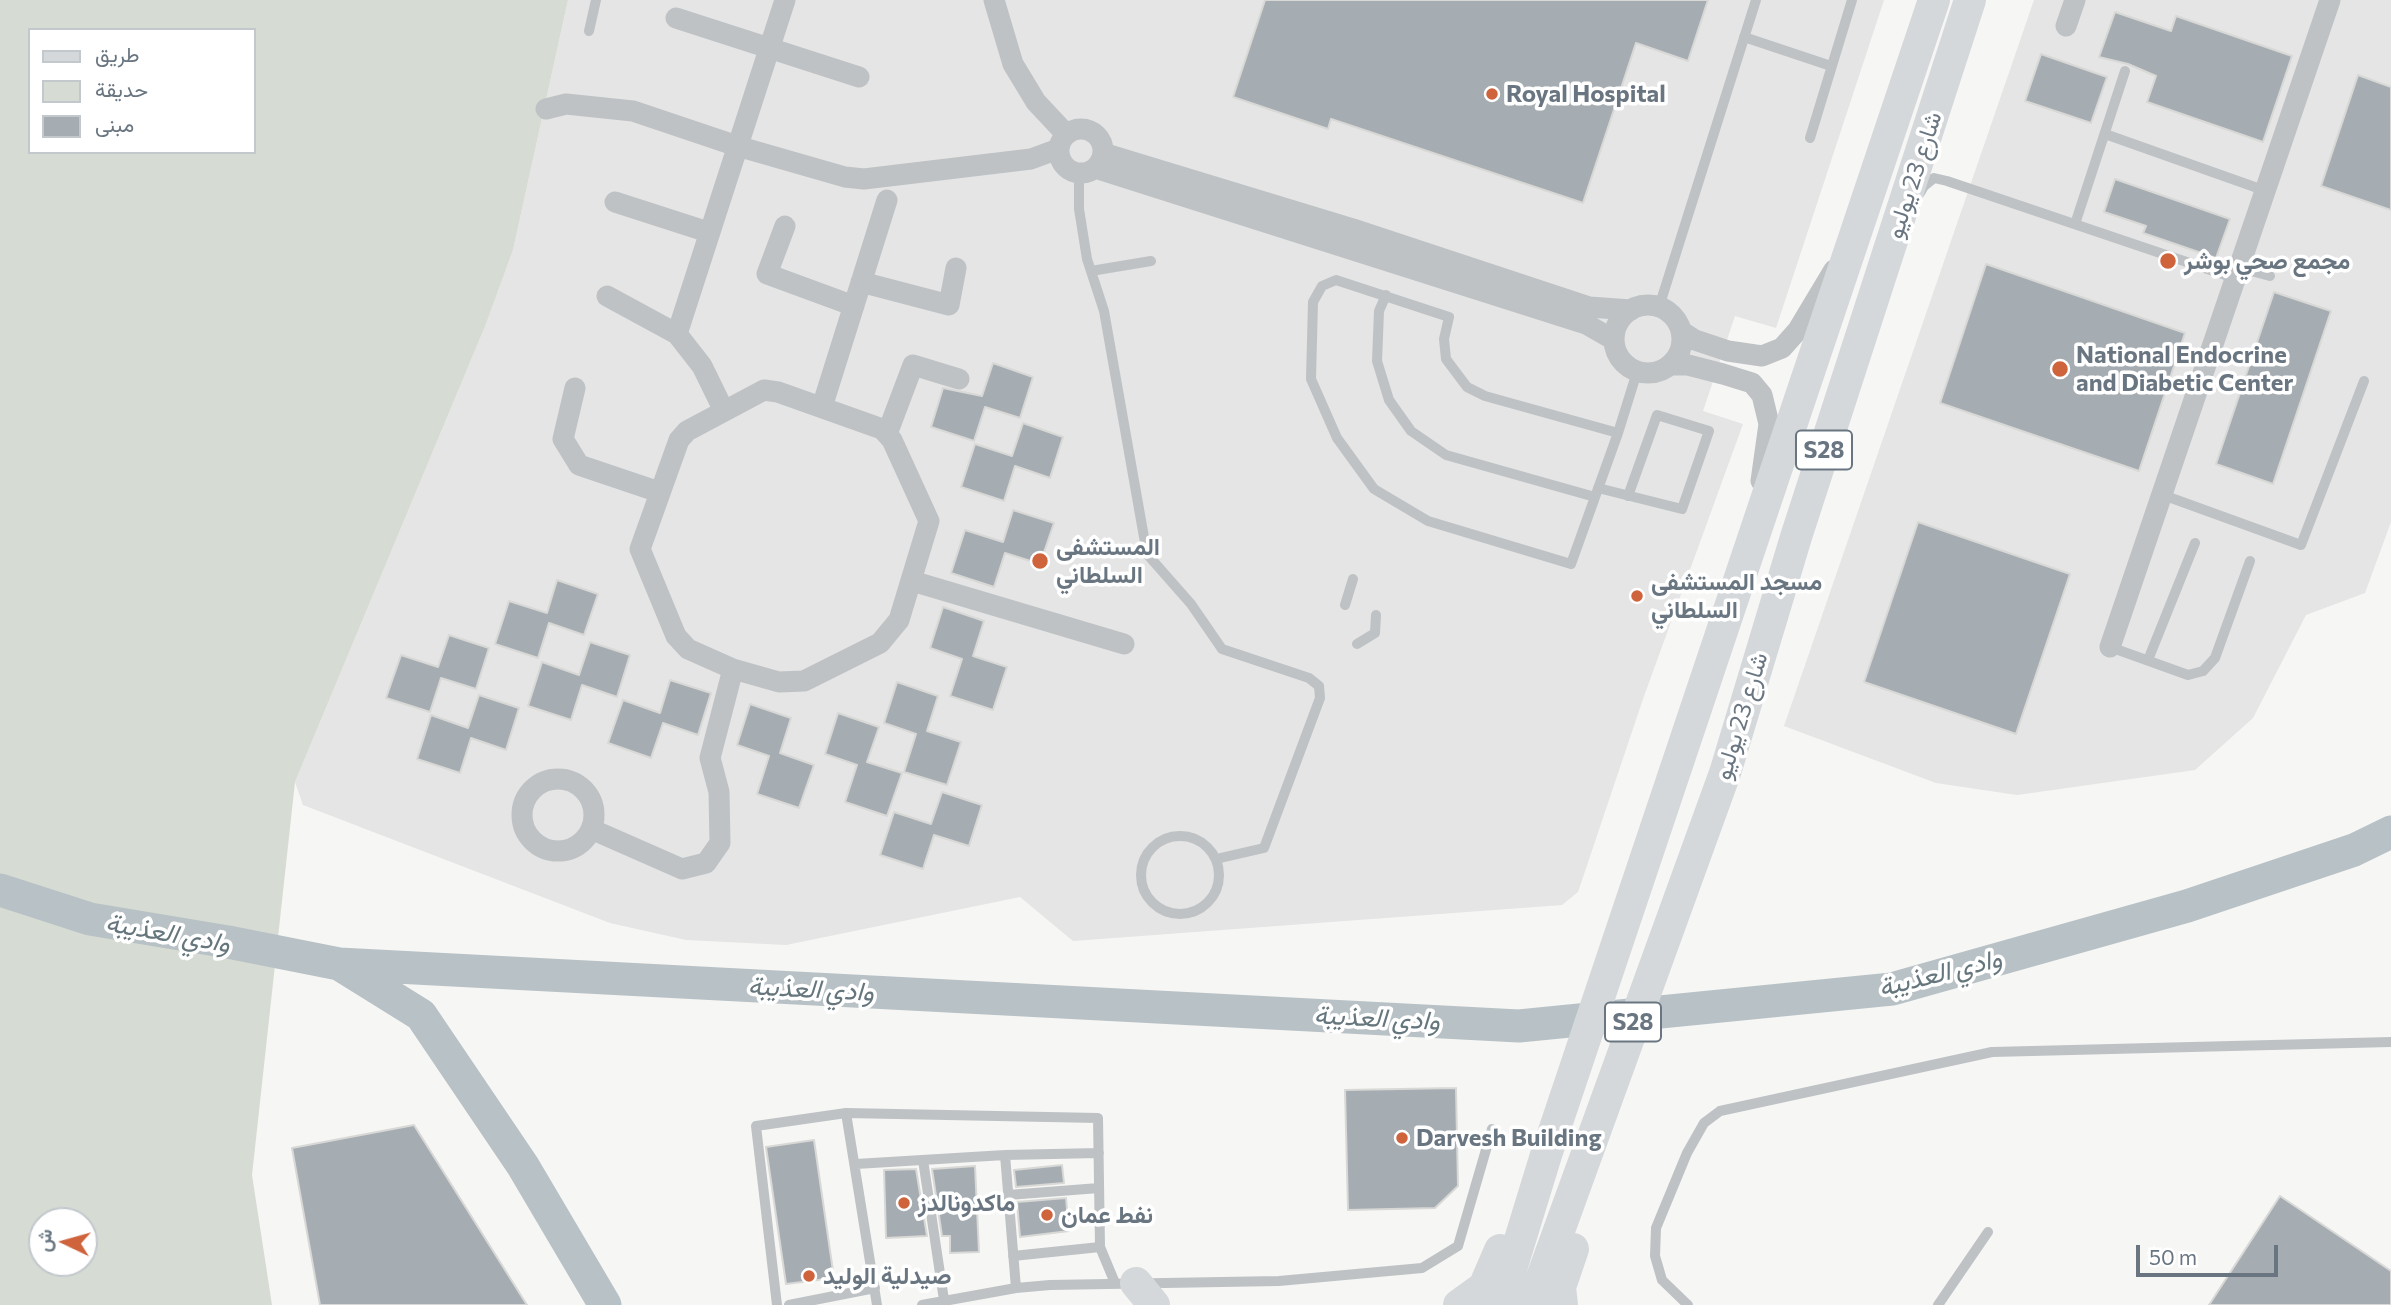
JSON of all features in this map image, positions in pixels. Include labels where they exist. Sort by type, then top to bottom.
[{"type":"main road","name":"شارع 23 يوليو","points":[[1500,1305],[1556,1126],[1934,0]]},
{"type":"main road","name":"شارع 23 يوليو","points":[[1532,1305],[1725,773],[1970,0]]},
{"type":"main road","points":[[1459,1305],[1478,1293],[1491,1275],[1540,1143],[1556,1126]]},
{"type":"main road","points":[[1562,1305],[1560,1287],[1591,1196],[1588,1145]]},
{"type":"street","points":[[677,334],[785,0]]},
{"type":"street","points":[[994,0],[1013,64],[1062,142],[1061,163],[1092,165],[1353,229],[1589,307],[1631,310]]},
{"type":"street","points":[[1957,41],[1977,0]]},
{"type":"street","points":[[2066,26],[2075,0]]},
{"type":"street","points":[[2110,647],[2330,0]]},
{"type":"street","points":[[676,19],[859,78]]},
{"type":"street","points":[[546,109],[566,104],[633,111],[737,146],[845,177],[864,179],[1031,159],[1062,142],[1076,129],[1089,130],[1100,139],[1092,165]]},
{"type":"street","points":[[1092,165],[1586,324],[1614,340]]},
{"type":"street","points":[[822,407],[887,200]]},
{"type":"street","points":[[615,202],[708,232]]},
{"type":"street","points":[[785,226],[767,274],[854,306]]},
{"type":"street","points":[[1681,331],[1680,350],[1670,365],[1660,371],[1637,372],[1621,360],[1614,340],[1619,323],[1631,310],[1640,306],[1659,307],[1676,321],[1681,331],[1695,341],[1728,351],[1762,356],[1782,348],[1798,330],[1850,244]]},
{"type":"street","points":[[861,282],[949,304],[956,268]]},
{"type":"street","points":[[607,296],[677,334],[702,366],[724,411]]},
{"type":"street","points":[[887,434],[913,365],[959,379]]},
{"type":"street","points":[[1670,365],[1688,365],[1752,383],[1762,394],[1769,424],[1751,549]]},
{"type":"street","points":[[575,388],[563,439],[579,465],[659,492]]},
{"type":"street","points":[[764,390],[822,407],[882,429],[887,434],[921,497],[929,521],[899,620],[880,643],[804,681],[779,682],[733,669],[688,649],[676,636],[643,560],[642,538],[679,440],[687,431],[764,390]]},
{"type":"street","points":[[912,580],[1124,644]]},
{"type":"street","points":[[591,830],[682,869],[706,863],[720,843],[719,792],[710,758],[733,669]]},
{"type":"lane","points":[[589,31],[596,0]]},
{"type":"lane","points":[[1659,307],[1756,0]]},
{"type":"lane","points":[[1810,138],[1852,0]]},
{"type":"lane","points":[[1744,37],[1831,66]]},
{"type":"lane","points":[[2075,224],[2125,71]]},
{"type":"lane","points":[[2105,134],[2266,191]]},
{"type":"lane","points":[[1092,165],[1079,209],[1091,271],[1107,325],[1147,554],[1191,604],[1222,649],[1308,678],[1319,686],[1320,698],[1264,848],[1216,859]]},
{"type":"lane","points":[[1871,307],[1924,186],[1934,178],[2238,274],[2270,276]]},
{"type":"lane","points":[[1091,271],[1152,261]]},
{"type":"lane","points":[[1618,433],[1485,396],[1467,387],[1446,359],[1444,339],[1449,317],[1336,279],[1322,286],[1313,302],[1311,379],[1337,438],[1374,489],[1428,521],[1572,564],[1618,433],[1637,372]]},
{"type":"lane","points":[[1386,295],[1379,311],[1377,361],[1389,400],[1411,431],[1446,455],[1596,493],[1628,496],[1682,509],[1709,430],[1657,415],[1628,496]]},
{"type":"lane","points":[[2163,495],[2301,545],[2364,381]]},
{"type":"lane","points":[[2148,660],[2195,544]]},
{"type":"lane","points":[[2110,647],[2188,675],[2203,671],[2215,658],[2250,561]]},
{"type":"lane","points":[[1345,605],[1353,579]]},
{"type":"lane","points":[[1357,644],[1375,633],[1376,615]]},
{"type":"lane","points":[[1175,835],[1200,840],[1216,859],[1219,872],[1217,886],[1202,907],[1190,913],[1164,911],[1144,892],[1140,880],[1145,855],[1163,839],[1175,835]]},
{"type":"lane","points":[[1688,1305],[1662,1280],[1655,1255],[1657,1228],[1687,1153],[1704,1124],[1720,1111],[1992,1052],[2391,1042]]},
{"type":"lane","points":[[846,1113],[877,1305]]},
{"type":"lane","points":[[777,1305],[756,1126],[846,1113],[1098,1118],[1100,1247],[1135,1290]]},
{"type":"lane","points":[[922,1305],[1016,1288],[1135,1290],[1422,1268],[1458,1246],[1492,1129]]},
{"type":"lane","points":[[856,1164],[1005,1155],[1099,1153]]},
{"type":"lane","points":[[1005,1155],[1016,1288]]},
{"type":"lane","points":[[923,1160],[944,1300]]},
{"type":"lane","points":[[1008,1195],[1099,1188]]},
{"type":"lane","points":[[1938,1305],[1989,1232]]},
{"type":"lane","points":[[1013,1256],[1100,1247]]},
{"type":"lane","points":[[789,1305],[875,1288]]},
{"type":"shaded area","name":"المستشفى السلطاني","points":[[568,0],[1884,0],[1776,328],[1735,316],[1703,411],[1743,424],[1643,699],[1578,892],[1562,905],[1073,941],[1020,897],[786,945],[686,940],[610,923],[303,805],[295,782],[486,324],[513,250]]},
{"type":"shaded area","name":"مجمع صحي بوشر","points":[[2034,0],[2391,0],[2391,522],[2365,593],[2306,615],[2253,718],[2195,770],[2017,795],[1936,783],[1784,726]]},
{"type":"green space","points":[[0,0],[568,0],[513,250],[486,324],[295,782],[252,1175],[272,1305],[0,1305]]},
{"type":"building","name":"Royal Hospital","points":[[1265,0],[1708,0],[1688,61],[1636,43],[1583,203],[1331,119],[1328,129],[1233,97]]},
{"type":"building","points":[[2115,12],[2171,31],[2176,16],[2292,56],[2263,142],[2147,102],[2156,76],[2128,64],[2099,57]]},
{"type":"building","points":[[2041,54],[2107,77],[2091,123],[2025,101]]},
{"type":"building","points":[[2358,75],[2391,87],[2391,210],[2321,186]]},
{"type":"building","points":[[2115,179],[2230,219],[2216,258],[2143,233],[2146,226],[2104,212]]},
{"type":"building","points":[[1986,264],[2185,333],[2139,471],[1940,403]]},
{"type":"building","points":[[2274,292],[2331,311],[2273,484],[2216,464]]},
{"type":"building","points":[[993,363],[1033,377],[1020,418],[985,407],[974,441],[931,427],[943,388],[982,396]]},
{"type":"building","points":[[1023,423],[1063,437],[1050,478],[1015,466],[1004,501],[961,487],[975,444],[1012,456]]},
{"type":"building","points":[[1013,510],[1054,523],[1040,564],[1005,553],[994,587],[951,573],[965,530],[1003,542]]},
{"type":"building","points":[[1918,522],[2070,574],[2016,734],[1864,682]]},
{"type":"building","points":[[557,580],[598,594],[584,635],[549,623],[538,658],[495,644],[509,601],[547,613]]},
{"type":"building","points":[[943,607],[984,621],[973,656],[1007,667],[993,710],[950,696],[962,659],[930,648]]},
{"type":"building","points":[[449,635],[489,648],[476,689],[441,678],[430,712],[386,698],[401,655],[438,667]]},
{"type":"building","points":[[590,642],[630,655],[617,697],[582,685],[571,720],[528,706],[542,662],[579,675]]},
{"type":"building","points":[[670,680],[711,693],[698,735],[663,723],[651,758],[608,743],[623,700],[660,713]]},
{"type":"building","points":[[897,682],[938,696],[927,731],[961,742],[947,785],[904,772],[916,734],[884,723]]},
{"type":"building","points":[[479,695],[519,708],[506,750],[471,738],[460,773],[417,759],[431,715],[468,728]]},
{"type":"building","points":[[750,704],[791,718],[780,753],[814,765],[799,808],[757,794],[769,756],[737,745]]},
{"type":"building","points":[[838,713],[879,727],[867,762],[902,773],[887,816],[845,802],[857,765],[825,754]]},
{"type":"building","points":[[942,792],[982,805],[969,846],[934,835],[923,869],[880,855],[894,812],[931,824]]},
{"type":"building","name":"Darvesh Building","points":[[1456,1088],[1458,1186],[1435,1208],[1348,1210],[1345,1090]]},
{"type":"building","points":[[414,1125],[527,1305],[320,1305],[292,1148]]},
{"type":"building","points":[[814,1140],[834,1278],[786,1284],[766,1147]]},
{"type":"building","points":[[1062,1165],[1064,1183],[1016,1187],[1014,1170]]},
{"type":"building","points":[[975,1166],[979,1252],[950,1253],[950,1236],[942,1236],[932,1169]]},
{"type":"building","name":"ماكدونالدز","points":[[916,1169],[927,1236],[886,1238],[884,1170]]},
{"type":"building","points":[[2280,1196],[2391,1271],[2391,1305],[2209,1305]]},
{"type":"building","points":[[1066,1198],[1069,1231],[1020,1237],[1017,1202]]},
{"type":"waterway","name":"وادي العذيبة","points":[[339,964],[1519,1026],[1892,989],[2187,906],[2354,850],[2391,832]]},
{"type":"waterway","name":"وادي العذيبة","points":[[0,890],[90,919],[339,964],[421,1015],[523,1166],[605,1305]]},
{"type":"place","name":"Royal Hospital","points":[[1492,94]]},
{"type":"place","name":"مجمع صحي بوشر","points":[[2168,261]]},
{"type":"place","name":"National Endocrine and Diabetic Center","points":[[2060,369]]},
{"type":"place","name":"المستشفى السلطاني","points":[[1040,561]]},
{"type":"place","name":"مسجد المستشفى السلطاني","points":[[1637,596]]},
{"type":"place","name":"Darvesh Building","points":[[1402,1138]]},
{"type":"place","name":"ماكدونالدز","points":[[904,1203]]},
{"type":"place","name":"نفط عمان","points":[[1047,1215]]},
{"type":"place","name":"صيدلية الوليد","points":[[809,1276]]}]
